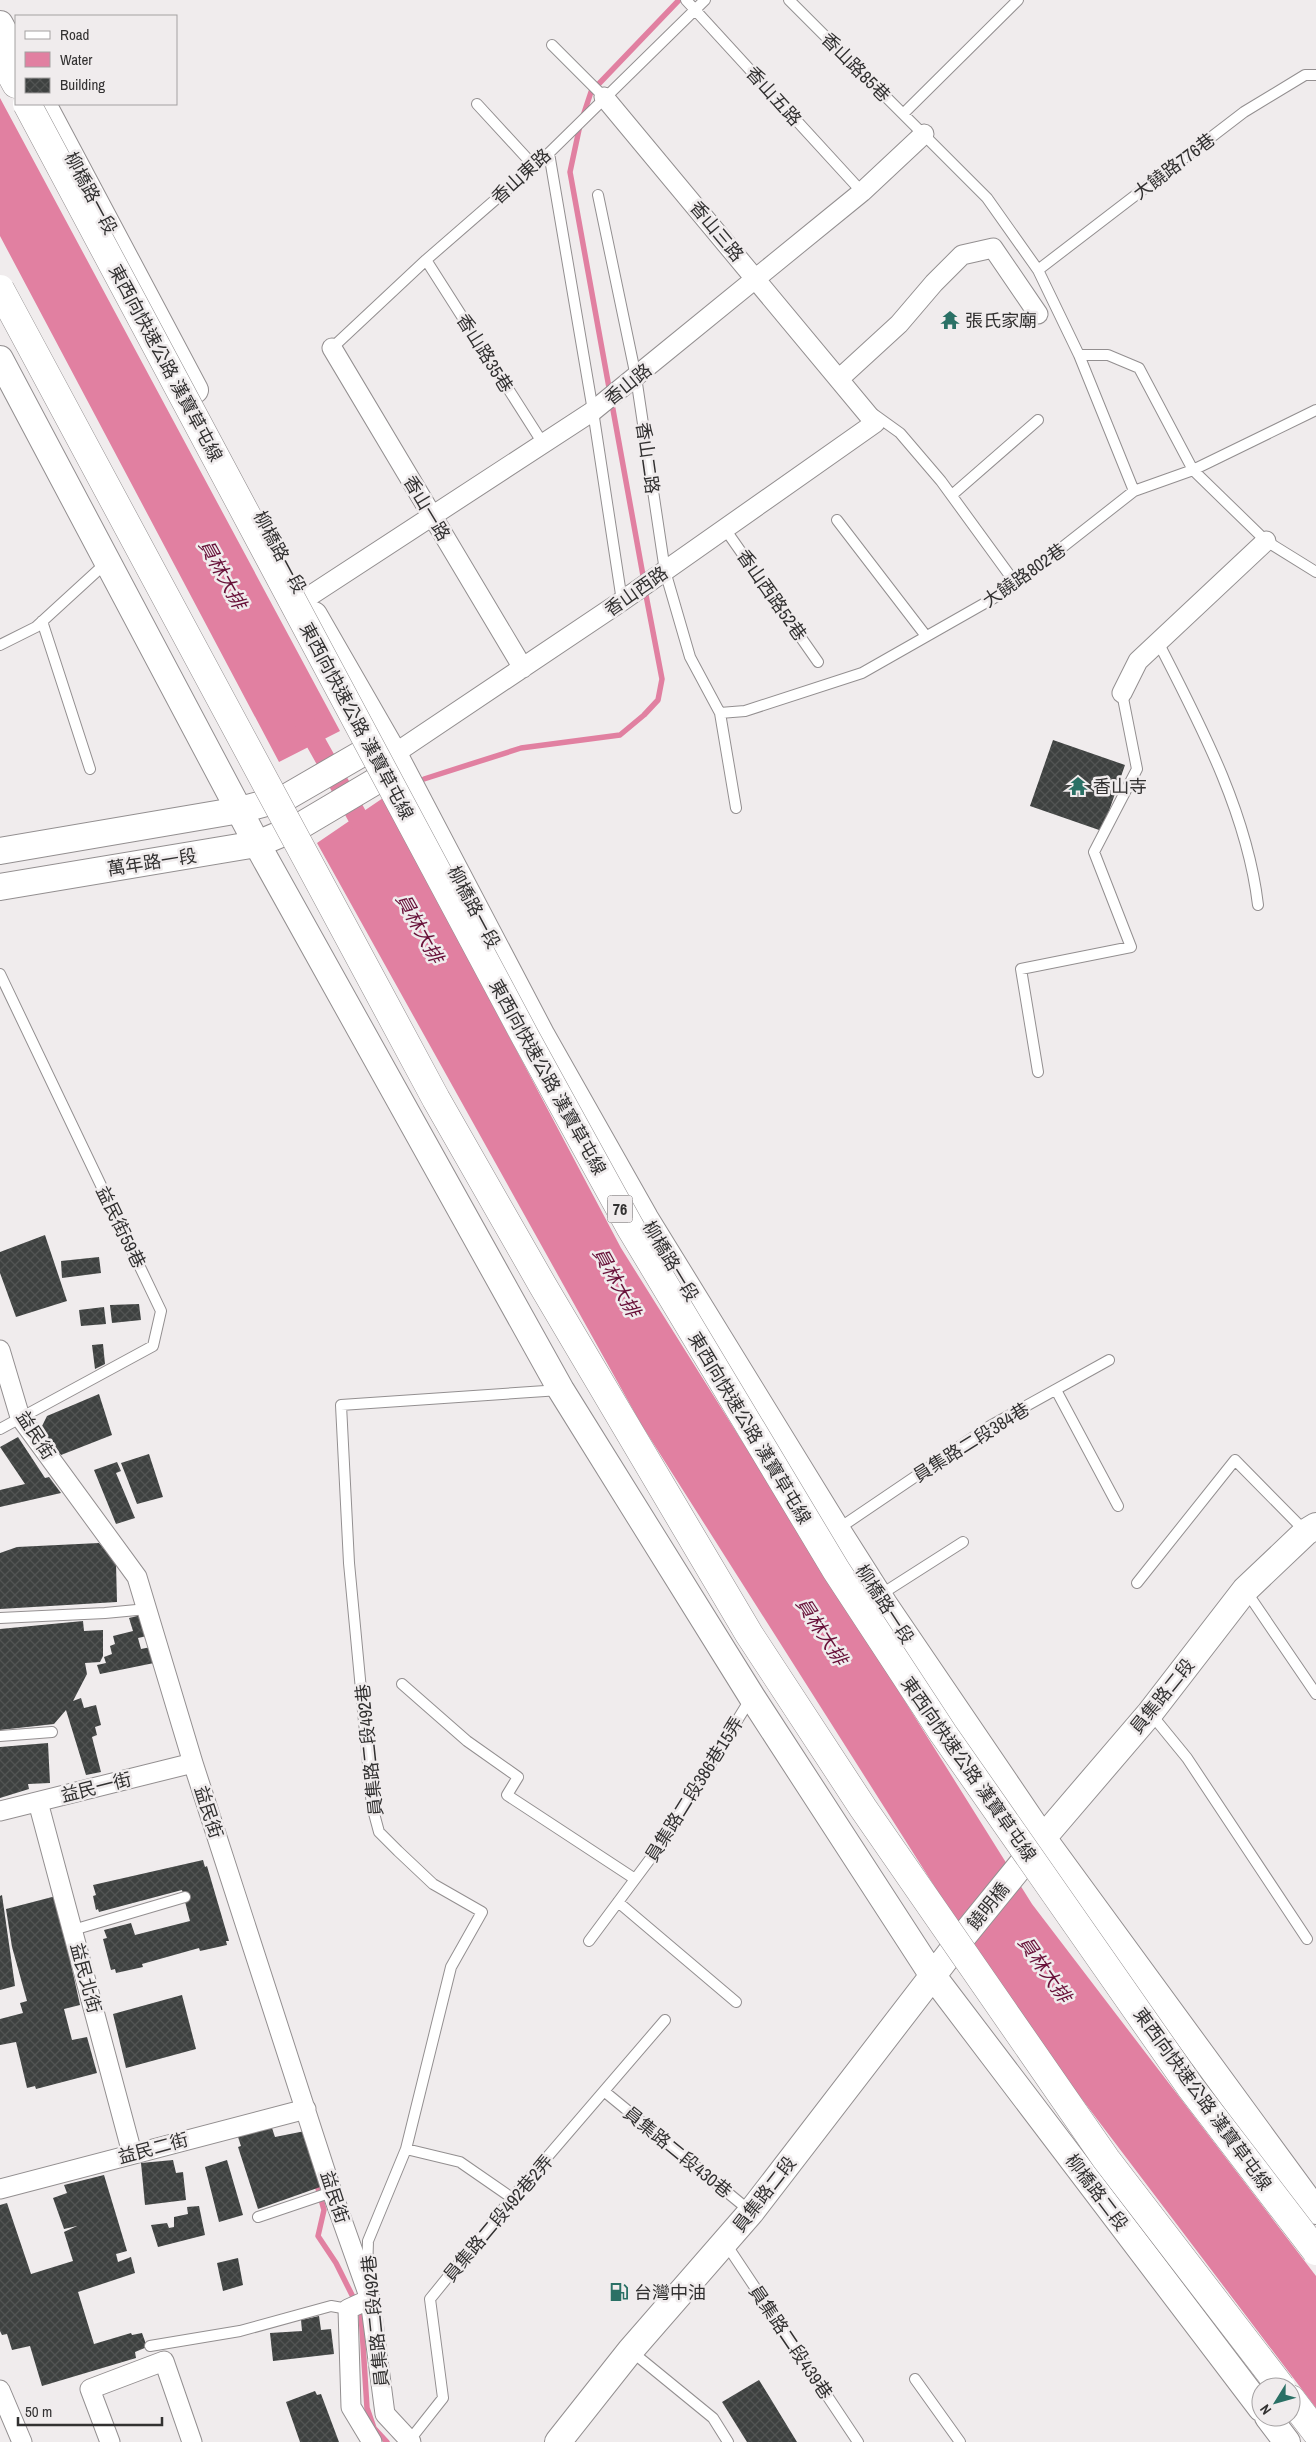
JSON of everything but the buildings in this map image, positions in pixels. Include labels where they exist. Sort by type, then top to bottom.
[{"type":"highway","points":[[0,54],[15,82]]},
{"type":"highway","name":"東西向快速公路 漢寶草屯線","points":[[28,105],[526,1038],[630,1227],[836,1570],[942,1733],[1180,2072],[1316,2251]]},
{"type":"highway","points":[[0,289],[436,1099],[543,1286],[749,1634],[874,1824],[1078,2118],[1273,2377]]},
{"type":"highway","points":[[1301,2413],[1316,2432]]},
{"type":"main road","points":[[0,24],[15,52]]},
{"type":"main road","name":"柳橋路一段","points":[[44,105],[305,599],[394,754],[542,1036],[645,1218],[879,1596],[1043,1838]]},
{"type":"main road","points":[[0,359],[257,844],[561,1390],[752,1697],[933,1976]]},
{"type":"main road","name":"萬年路一段","points":[[0,851],[240,810],[285,798],[361,754],[394,754]]},
{"type":"main road","name":"萬年路一段","points":[[0,887],[257,844],[300,826],[376,782],[394,754]]},
{"type":"main road","name":"員集路二段","points":[[1015,1873],[1150,1713],[1246,1590],[1311,1529]]},
{"type":"main road","points":[[1043,1838],[1316,2211]]},
{"type":"main road","name":"饒明橋","points":[[961,1939],[1015,1873]]},
{"type":"main road","name":"員集路二段","points":[[558,2442],[630,2350],[751,2212],[961,1939]]},
{"type":"main road","name":"柳橋路二段","points":[[933,1976],[1251,2395]]},
{"type":"main road","points":[[1276,2427],[1287,2442]]},
{"type":"street","name":"香山三路","points":[[604,97],[875,423]]},
{"type":"street","name":"香山路","points":[[305,599],[544,445],[593,411],[636,378],[862,192],[924,134]]},
{"type":"street","points":[[839,379],[899,324],[934,283],[962,255],[993,248],[1038,314]]},
{"type":"street","name":"香山一路","points":[[332,348],[524,668]]},
{"type":"street","name":"香山西路","points":[[394,754],[622,602],[875,423]]},
{"type":"street","points":[[1122,693],[1138,660],[1266,542]]},
{"type":"street","name":"益民街","points":[[0,1350],[20,1417],[137,1576],[193,1763],[332,2192],[370,2299]]},
{"type":"street","name":"益民一街","points":[[0,1811],[193,1763]]},
{"type":"street","name":"益民北街","points":[[38,1802],[132,2153]]},
{"type":"street","name":"益民二街","points":[[0,2189],[306,2109]]},
{"type":"street","points":[[348,2309],[370,2299]]},
{"type":"street","name":"員集路二段492巷","points":[[370,2299],[385,2414],[410,2441]]},
{"type":"street","name":"員集路二段492巷","points":[[348,2309],[351,2407],[372,2442]]},
{"type":"street","points":[[110,2442],[90,2389],[164,2361],[192,2442]]},
{"type":"street","points":[[0,2390],[22,2442]]},
{"type":"lane","name":"香山五路","points":[[686,0],[862,192]]},
{"type":"lane","name":"香山東路","points":[[332,348],[426,260],[548,153],[705,0]]},
{"type":"lane","name":"香山路85巷","points":[[789,0],[987,198],[1038,270],[1079,355],[1134,491]]},
{"type":"lane","points":[[903,114],[1018,0]]},
{"type":"lane","name":"香山三路","points":[[552,45],[604,97]]},
{"type":"lane","name":"大饒路776巷","points":[[1038,270],[1244,112],[1304,75],[1316,75]]},
{"type":"lane","points":[[477,104],[534,166]]},
{"type":"lane","points":[[548,153],[593,411],[622,602]]},
{"type":"lane","name":"香山二路","points":[[598,195],[636,378],[665,572],[690,657],[720,713],[736,808]]},
{"type":"lane","name":"香山路35巷","points":[[426,260],[544,445]]},
{"type":"lane","points":[[1079,355],[1108,355],[1139,368],[1193,470],[1266,542],[1316,572]]},
{"type":"lane","points":[[861,406],[900,433],[952,495],[1016,584]]},
{"type":"lane","name":"大饒路802巷","points":[[720,713],[745,711],[862,673],[1016,584],[1134,491],[1193,470],[1316,410]]},
{"type":"lane","points":[[952,495],[1038,420]]},
{"type":"lane","points":[[837,520],[926,636]]},
{"type":"lane","name":"香山西路52巷","points":[[725,529],[818,662]]},
{"type":"lane","points":[[0,645],[36,627],[107,561]]},
{"type":"lane","points":[[42,621],[90,769]]},
{"type":"lane","points":[[1158,642],[1200,725],[1225,783],[1254,877],[1258,905]]},
{"type":"lane","points":[[1038,1072],[1021,969],[1130,947],[1094,852],[1137,769],[1122,693]]},
{"type":"lane","name":"益民街59巷","points":[[0,974],[161,1311],[153,1346],[0,1429]]},
{"type":"lane","name":"員集路二段384巷","points":[[837,1530],[990,1426],[1108,1360]]},
{"type":"lane","name":"員集路二段492巷","points":[[370,2299],[366,2264],[368,2241],[406,2149],[451,1967],[482,1912],[433,1884],[379,1832],[372,1806],[349,1563],[341,1405],[561,1390]]},
{"type":"lane","points":[[1056,1390],[1118,1506]]},
{"type":"lane","points":[[1137,1582],[1235,1460],[1311,1529]]},
{"type":"lane","points":[[879,1596],[964,1542]]},
{"type":"lane","points":[[1246,1590],[1316,1694]]},
{"type":"lane","points":[[0,1618],[106,1614],[147,1609]]},
{"type":"lane","name":"員集路二段386巷15弄","points":[[402,1684],[467,1741],[518,1776],[507,1795],[635,1879]]},
{"type":"lane","name":"員集路二段386巷15弄","points":[[589,1942],[660,1847],[752,1697]]},
{"type":"lane","points":[[1150,1713],[1187,1758],[1307,1939]]},
{"type":"lane","points":[[0,1736],[52,1732]]},
{"type":"lane","points":[[73,1930],[185,1897]]},
{"type":"lane","points":[[618,1902],[736,2002]]},
{"type":"lane","name":"員集路二段492巷2弄","points":[[410,2441],[443,2398],[430,2299],[512,2198],[666,2020]]},
{"type":"lane","name":"員集路二段430巷","points":[[605,2092],[751,2212]]},
{"type":"lane","points":[[406,2149],[460,2162],[512,2198]]},
{"type":"lane","points":[[258,2217],[332,2192]]},
{"type":"lane","name":"員集路二段439巷","points":[[725,2243],[858,2442]]},
{"type":"lane","points":[[150,2346],[240,2331],[331,2306],[348,2309]]},
{"type":"lane","points":[[630,2350],[713,2418],[728,2442]]},
{"type":"lane","points":[[915,2379],[960,2442]]},
{"type":"water","points":[[0,98],[340,731],[279,762],[0,236]]},
{"type":"water","points":[[383,798],[621,1248],[1032,1904],[1316,2276],[1316,2408],[1301,2388],[1301,2377],[1293,2377],[1006,1999],[641,1424],[317,843]]},
{"type":"waterway","points":[[583,116],[591,92],[679,0]]},
{"type":"waterway","points":[[580,125],[570,172],[644,581]]},
{"type":"waterway","points":[[424,779],[521,748],[620,735],[644,715],[658,700],[662,679],[645,590]]},
{"type":"waterway","name":"員林大排","points":[[304,721],[370,839]]},
{"type":"waterway","points":[[316,2181],[324,2210],[318,2236],[336,2263],[361,2313],[367,2408],[374,2428],[387,2442]]},
{"type":"place","name":"張氏家廟","points":[[950,320]]},
{"type":"place","name":"香山寺","points":[[1078,786]]},
{"type":"place","name":"台灣中油","points":[[619,2292]]}]
